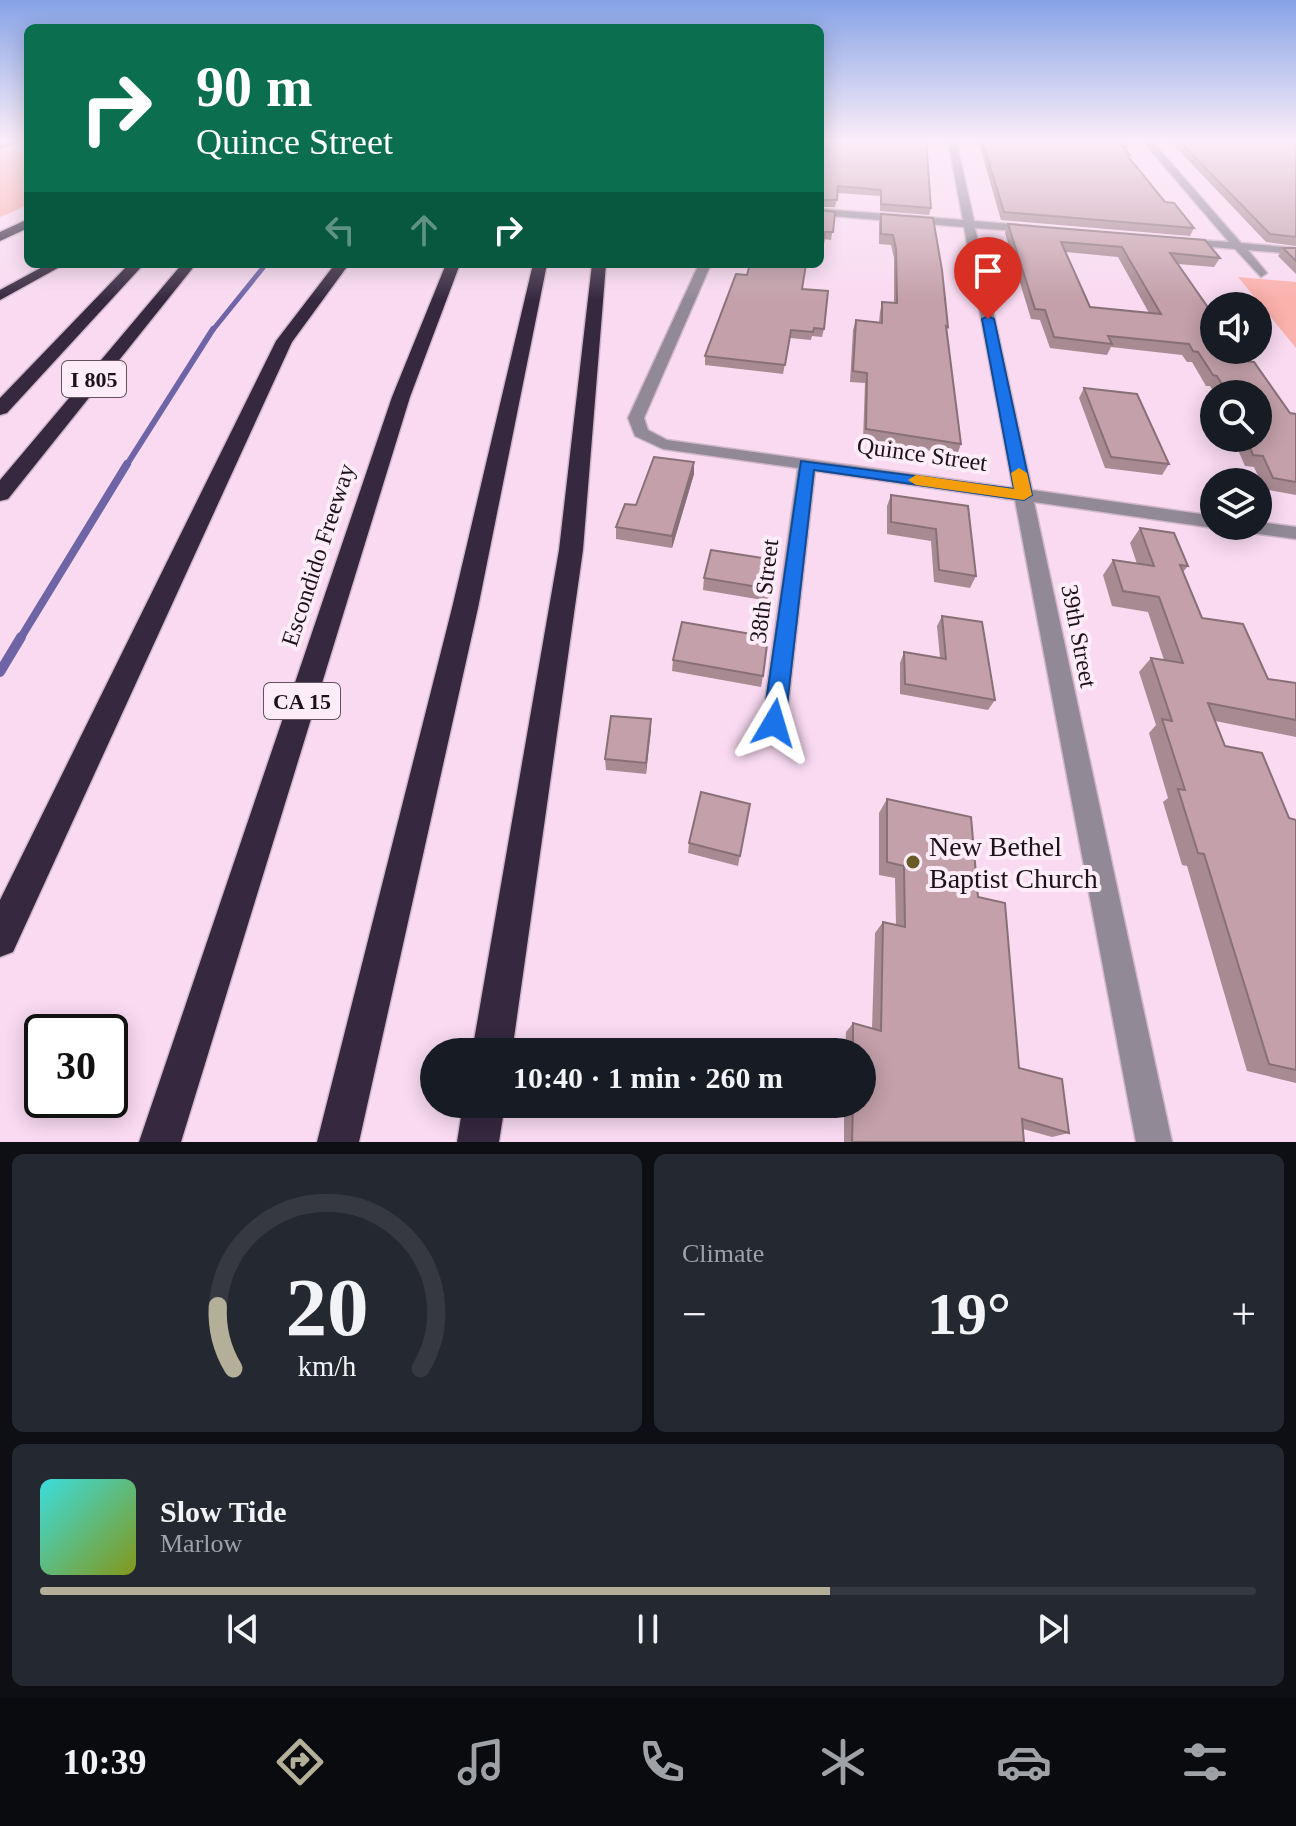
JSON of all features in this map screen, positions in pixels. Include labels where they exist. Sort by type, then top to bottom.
[{"type":"highway","points":[[0,237],[24,225]]},
{"type":"highway","points":[[0,296],[51,268]]},
{"type":"highway","name":"I 805","points":[[0,409],[133,268]]},
{"type":"highway","name":"I 805","points":[[0,494],[186,268]]},
{"type":"highway","points":[[0,939],[277,355],[339,268]]},
{"type":"highway","name":"Escondido Freeway","points":[[160,1142],[401,397],[451,268]]},
{"type":"highway","points":[[338,1142],[462,623],[539,268]]},
{"type":"highway","points":[[494,1038],[571,550],[599,268]]},
{"type":"highway","points":[[478,1142],[482,1118]]},
{"type":"street","name":"39th Street","points":[[962,193],[1154,1142]]},
{"type":"street","points":[[1192,193],[1261,273]]},
{"type":"street","points":[[824,212],[1041,230]]},
{"type":"street","points":[[1176,241],[1296,251]]},
{"type":"street","name":"Quince Street","points":[[703,268],[636,418],[641,433],[663,444],[1200,520]]},
{"type":"street","name":"38th Street","points":[[774,723],[807,464]]},
{"type":"street","points":[[1272,530],[1296,533]]},
{"type":"shaded area","points":[[0,193],[24,193],[24,207],[0,217]]},
{"type":"shaded area","points":[[1238,277],[1296,282],[1296,348],[1272,319],[1272,292],[1250,292]]},
{"type":"building","points":[[824,193],[837,193],[837,200],[824,200]]},
{"type":"building","points":[[881,193],[930,193],[931,208],[881,204]]},
{"type":"building","points":[[998,193],[1158,193],[1165,202],[1174,203],[1194,228],[1004,212]]},
{"type":"building","points":[[1230,193],[1296,193],[1296,237],[1270,234]]},
{"type":"building","points":[[824,211],[835,212],[833,232],[825,232],[824,238]]},
{"type":"building","points":[[881,214],[933,218],[942,270],[961,444],[866,429],[867,373],[853,371],[856,320],[882,323],[882,302],[897,303],[896,249],[893,235],[881,234]]},
{"type":"building","points":[[1008,224],[1205,240],[1220,258],[1170,253],[1200,296],[1200,355],[1189,344],[1108,336],[1112,344],[1054,337],[1045,310],[1035,309]],"holes":[[[1061,242],[1122,247],[1161,314],[1090,307]]]},
{"type":"building","points":[[1283,248],[1296,248],[1296,261]]},
{"type":"building","points":[[749,268],[805,268],[802,289],[828,291],[824,329],[814,328],[813,332],[791,330],[785,365],[705,356],[736,274],[747,275]]},
{"type":"building","points":[[1206,364],[1255,364],[1267,380],[1219,380]]},
{"type":"building","points":[[1084,388],[1137,394],[1169,464],[1111,457]]},
{"type":"building","points":[[1272,388],[1290,413],[1296,414],[1296,482],[1273,478],[1272,468],[1268,468],[1263,456],[1253,455],[1252,452],[1272,452]]},
{"type":"building","points":[[654,457],[694,462],[672,536],[616,527],[625,504],[636,505]]},
{"type":"building","points":[[891,495],[968,506],[976,576],[939,570],[936,529],[891,522]]},
{"type":"building","points":[[1140,528],[1174,533],[1188,566],[1180,565],[1202,618],[1243,624],[1268,679],[1296,683],[1296,720],[1208,703],[1225,746],[1262,753],[1289,818],[1296,820],[1296,1070],[1269,1064],[1204,854],[1198,853],[1178,789],[1185,790],[1162,719],[1172,721],[1151,658],[1183,663],[1159,597],[1123,591],[1113,560],[1154,566]]},
{"type":"building","points":[[711,550],[775,560],[770,589],[704,578]]},
{"type":"building","points":[[942,616],[982,622],[995,700],[905,684],[904,652],[946,659]]},
{"type":"building","points":[[682,622],[768,637],[763,676],[673,660]]},
{"type":"building","points":[[611,716],[651,719],[646,763],[605,759]]},
{"type":"building","points":[[701,792],[750,804],[740,856],[689,843]]},
{"type":"building","points":[[887,799],[971,817],[978,897],[1005,903],[1019,1068],[1062,1079],[1069,1133],[1022,1119],[1024,1142],[852,1142],[853,1118],[876,1118],[876,1038],[853,1038],[853,1023],[881,1031],[883,922],[905,927],[904,866],[887,862]]},
{"type":"waterway","points":[[212,331],[263,268]]},
{"type":"waterway","points":[[126,466],[213,329]]},
{"type":"waterway","points":[[20,639],[127,464]]},
{"type":"waterway","points":[[0,672],[21,637]]},
{"type":"slow traffic","points":[[916,480],[1024,495],[1019,473]]},
{"type":"place","name":"New Bethel Baptist Church","points":[[913,862]]},
{"type":"route","points":[[774,723],[807,464],[1024,495],[988,319]]}]
